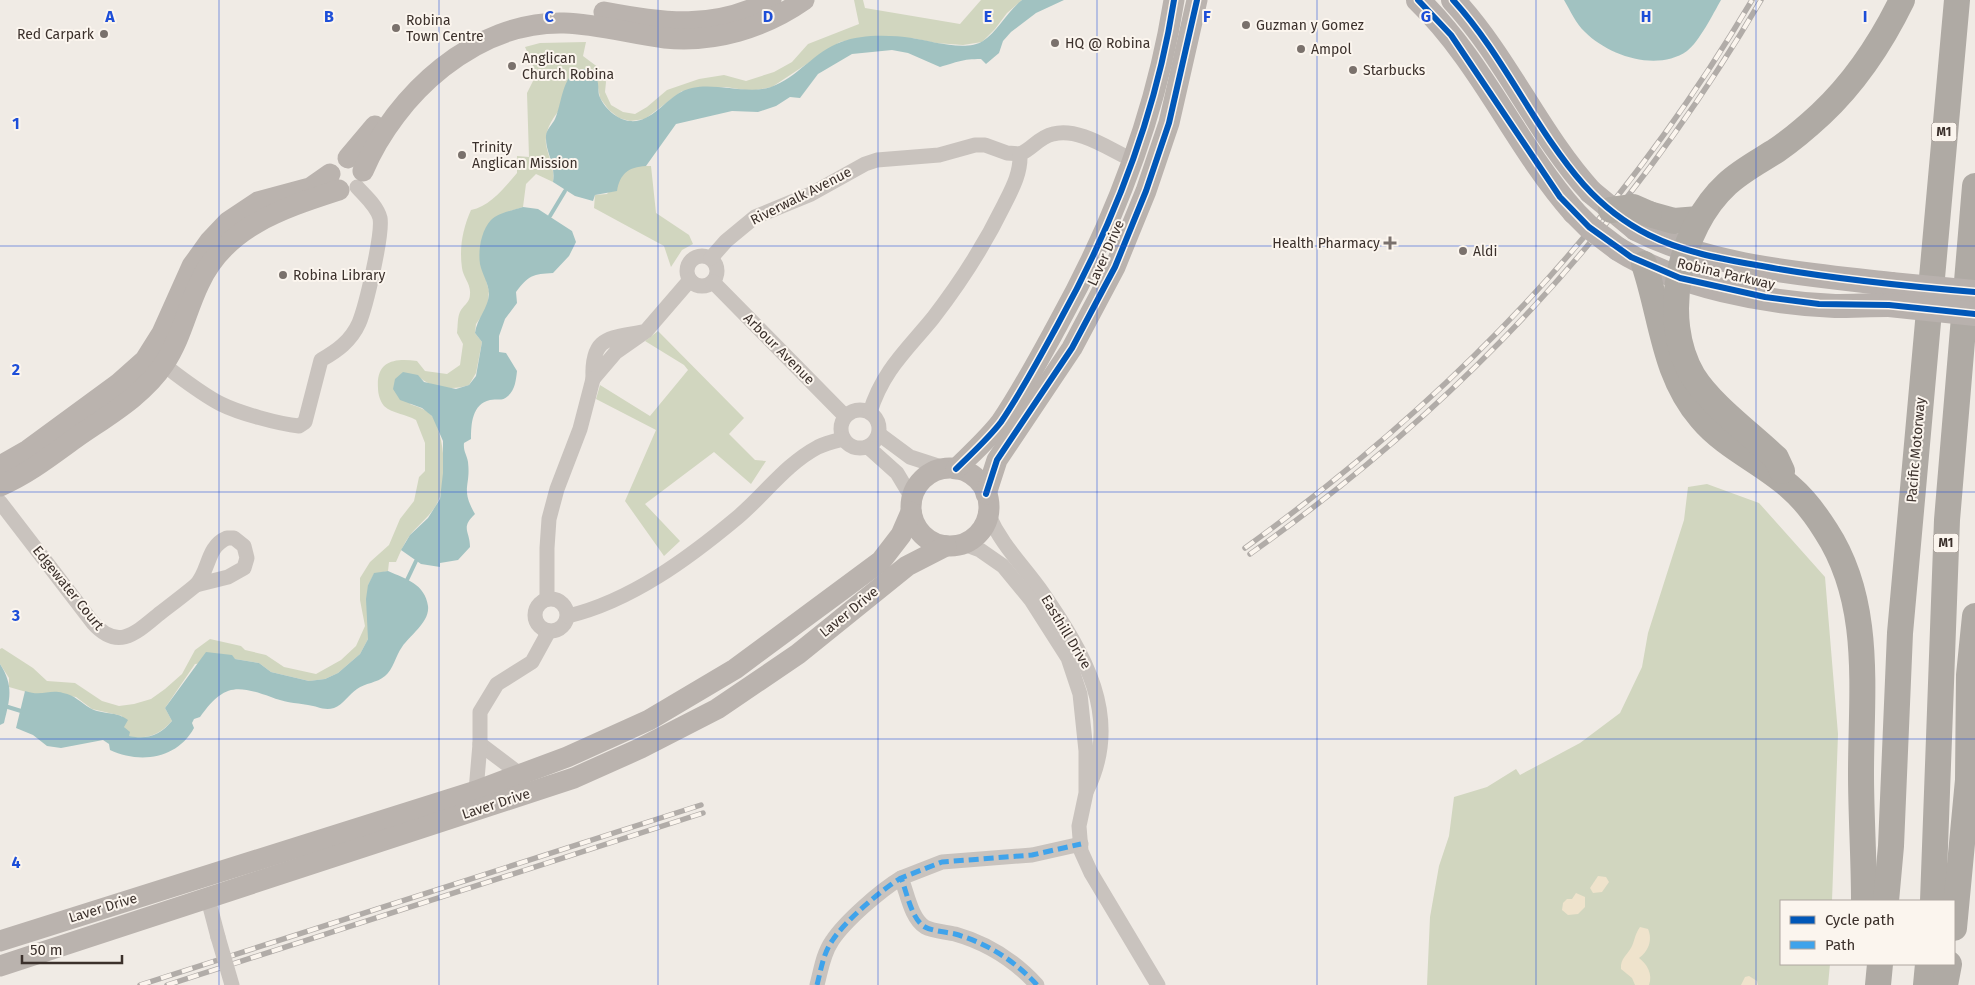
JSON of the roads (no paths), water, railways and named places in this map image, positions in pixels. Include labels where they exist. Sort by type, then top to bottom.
[{"type":"highway","points":[[1790,487],[1776,458],[1703,389],[1688,366],[1679,340],[1675,318],[1676,294],[1687,251],[1699,219],[1706,207],[1727,184],[1800,133],[1838,96],[1878,44],[1902,0]]},
{"type":"highway","name":"Pacific Motorway","points":[[1886,900],[1891,846],[1900,633],[1957,0]]},
{"type":"highway","name":"M1","points":[[1933,900],[1947,520],[1975,186]]},
{"type":"highway","points":[[1611,210],[1633,207],[1642,221],[1699,219]]},
{"type":"highway","points":[[1644,264],[1665,350],[1679,386],[1689,403],[1714,431],[1790,487],[1816,516],[1835,546],[1847,573],[1859,617],[1862,645],[1861,774],[1864,900]]},
{"type":"highway","points":[[1955,917],[1968,780],[1968,675],[1975,616]]},
{"type":"highway","points":[[1862,965],[1862,985]]},
{"type":"highway","points":[[1878,985],[1880,965]]},
{"type":"highway","points":[[1926,985],[1928,965]]},
{"type":"highway","points":[[1945,985],[1948,965]]},
{"type":"main road","name":"Robina Parkway","points":[[1418,0],[1452,35],[1546,177],[1574,212],[1589,227],[1618,249],[1644,264],[1680,278],[1735,292],[1819,304],[1890,295],[1975,292]]},
{"type":"main road","points":[[1453,0],[1480,33],[1563,158],[1591,192],[1611,210]]},
{"type":"main road","name":"Robina Parkway","points":[[1642,221],[1687,251],[1779,269],[1975,314]]},
{"type":"street","name":"Laver Drive","points":[[950,469],[1000,422],[1045,349],[1095,255],[1133,160],[1162,64],[1174,0]]},
{"type":"street","name":"Laver Drive","points":[[987,504],[997,460],[1072,348],[1115,267],[1146,191],[1169,123],[1197,0]]},
{"type":"street","points":[[0,486],[27,472],[147,385],[164,365],[182,332],[199,283],[226,245],[262,218],[348,176],[371,152],[417,91],[452,58],[492,37],[529,26],[562,23],[614,27],[664,38],[694,38],[734,34],[786,3]]},
{"type":"street","points":[[870,412],[877,389],[904,349],[933,317],[991,234],[1018,175],[1020,154],[1038,140],[1053,134],[1068,132],[1133,160]]},
{"type":"street","name":"Riverwalk Avenue","points":[[711,258],[726,241],[755,217],[818,190],[865,164],[877,160],[939,155],[975,145],[985,145],[1007,153],[1020,154]]},
{"type":"street","points":[[164,365],[192,387],[223,405],[287,425],[299,426],[305,422],[314,380],[321,360],[342,348],[358,324],[378,248],[379,214],[348,176]]},
{"type":"street","points":[[0,466],[28,450],[118,384],[145,360],[162,333],[192,266],[210,241],[228,222],[258,202],[348,176]]},
{"type":"street","points":[[698,256],[711,258],[718,270],[713,282],[702,286],[690,280],[687,268],[690,260],[698,256]]},
{"type":"street","points":[[547,599],[546,548],[550,519],[557,489],[580,429],[593,379],[616,352],[646,331],[690,280]]},
{"type":"street","name":"Arbour Avenue","points":[[713,282],[845,416]]},
{"type":"street","points":[[868,447],[879,434],[878,421],[870,412],[859,409],[845,416],[841,427],[843,439],[852,446],[868,447],[897,474],[911,505],[914,524],[922,535],[933,543],[955,545],[975,537],[984,526],[987,504],[979,482],[969,473],[910,457],[879,434]]},
{"type":"street","points":[[568,616],[562,602],[547,599],[537,606],[535,616],[540,626],[548,631],[561,628],[568,616],[589,611],[626,595],[651,581],[738,517],[793,464],[819,447],[843,439]]},
{"type":"street","points":[[911,505],[924,478],[950,469]]},
{"type":"street","name":"Edgewater Court","points":[[0,502],[93,623],[107,635],[115,637],[130,636],[196,585]]},
{"type":"street","name":"Easthill Drive","points":[[987,504],[997,534],[1043,593],[1081,653],[1097,691],[1100,721],[1099,750],[1096,771],[1086,793]]},
{"type":"street","name":"Laver Drive","points":[[0,941],[521,776],[649,720],[735,669],[881,561],[901,535],[911,505]]},
{"type":"street","name":"Laver Drive","points":[[0,966],[574,778],[642,748],[717,709],[798,654],[907,566],[955,545]]},
{"type":"street","name":"Easthill Drive","points":[[955,545],[980,550],[1003,566],[1031,600],[1068,658],[1080,694],[1086,750],[1086,793],[1079,826],[1081,850],[1091,874],[1158,985]]},
{"type":"street","points":[[476,791],[480,744],[480,712],[497,684],[532,662],[548,631]]},
{"type":"street","points":[[480,744],[521,776]]},
{"type":"street","points":[[817,985],[824,956],[832,941],[887,886],[901,878],[942,862],[1032,855],[1081,844]]},
{"type":"street","points":[[901,878],[917,917],[925,927],[957,935],[1000,954],[1022,969],[1037,985]]},
{"type":"street","points":[[208,899],[232,985]]},
{"type":"water","points":[[1022,0],[1064,0],[1036,13],[1011,32],[1003,41],[999,53],[986,64],[981,59],[974,59],[940,67],[908,53],[892,50],[852,54],[818,74],[800,98],[790,97],[776,106],[758,112],[732,111],[676,124],[646,166],[634,168],[626,172],[620,180],[617,191],[595,195],[593,201],[575,196],[553,182],[553,169],[546,142],[546,134],[558,112],[568,79],[579,70],[588,69],[595,76],[598,81],[601,100],[611,112],[625,120],[638,121],[651,115],[681,92],[691,88],[713,87],[749,90],[771,87],[789,77],[832,46],[849,39],[885,36],[912,38],[958,46],[976,44],[988,37]]},
{"type":"water","points":[[1564,0],[1721,0],[1692,47],[1675,57],[1648,61],[1620,54],[1595,41],[1579,25]]},
{"type":"water","points":[[523,207],[538,209],[572,231],[576,242],[569,256],[553,273],[532,276],[516,292],[517,303],[505,319],[499,336],[499,352],[506,353],[517,371],[515,385],[506,398],[484,402],[476,410],[472,421],[471,439],[464,443],[469,470],[467,493],[475,514],[467,526],[470,547],[458,560],[440,563],[440,567],[421,564],[401,550],[410,535],[428,518],[440,499],[443,473],[443,441],[432,416],[422,408],[400,400],[393,389],[395,379],[403,372],[418,375],[424,382],[456,389],[469,385],[476,376],[482,342],[475,333],[489,294],[480,264],[479,253],[483,235],[491,220]]},
{"type":"water","points":[[388,571],[419,587],[426,599],[428,612],[423,623],[405,642],[388,673],[382,678],[357,689],[334,708],[324,709],[285,701],[248,690],[231,690],[223,693],[208,706],[200,717],[194,719],[192,723],[194,728],[178,746],[157,756],[145,757],[133,757],[110,750],[109,744],[103,740],[61,748],[47,746],[33,735],[16,728],[25,691],[31,693],[58,692],[71,695],[99,712],[124,717],[128,720],[124,727],[130,732],[129,736],[148,737],[158,733],[172,721],[165,708],[206,652],[232,655],[235,659],[259,663],[271,672],[309,681],[325,679],[338,673],[360,654],[368,639],[366,599],[368,585],[374,573]]},
{"type":"water","points":[[0,664],[7,679],[10,693],[4,723],[0,725]]},
{"type":"waterway","points":[[550,216],[565,191]]},
{"type":"waterway","points":[[407,580],[416,561]]},
{"type":"waterway","points":[[8,707],[21,711]]},
{"type":"railway","points":[[1245,548],[1322,490],[1394,430],[1463,367],[1527,301],[1589,232],[1646,159],[1701,82],[1752,0]]},
{"type":"railway","points":[[1250,554],[1327,496],[1401,436],[1470,372],[1535,305],[1597,234],[1655,160],[1710,82],[1761,0]]},
{"type":"railway","points":[[140,985],[701,805]]},
{"type":"railway","points":[[167,985],[703,813]]},
{"type":"place","name":"Guzman y Gomez","points":[[1246,25]]},
{"type":"place","name":"Robina Town Centre","points":[[396,28]]},
{"type":"place","name":"Red Carpark","points":[[104,34]]},
{"type":"place","name":"HQ @ Robina","points":[[1055,43]]},
{"type":"place","name":"Ampol","points":[[1301,49]]},
{"type":"place","name":"Anglican Church Robina","points":[[512,66]]},
{"type":"place","name":"Starbucks","points":[[1353,70]]},
{"type":"place","name":"Trinity Anglican Mission","points":[[462,155]]},
{"type":"place","name":"Health Pharmacy","points":[[1390,243]]},
{"type":"place","name":"Aldi","points":[[1463,251]]},
{"type":"place","name":"Robina Library","points":[[283,275]]}]
